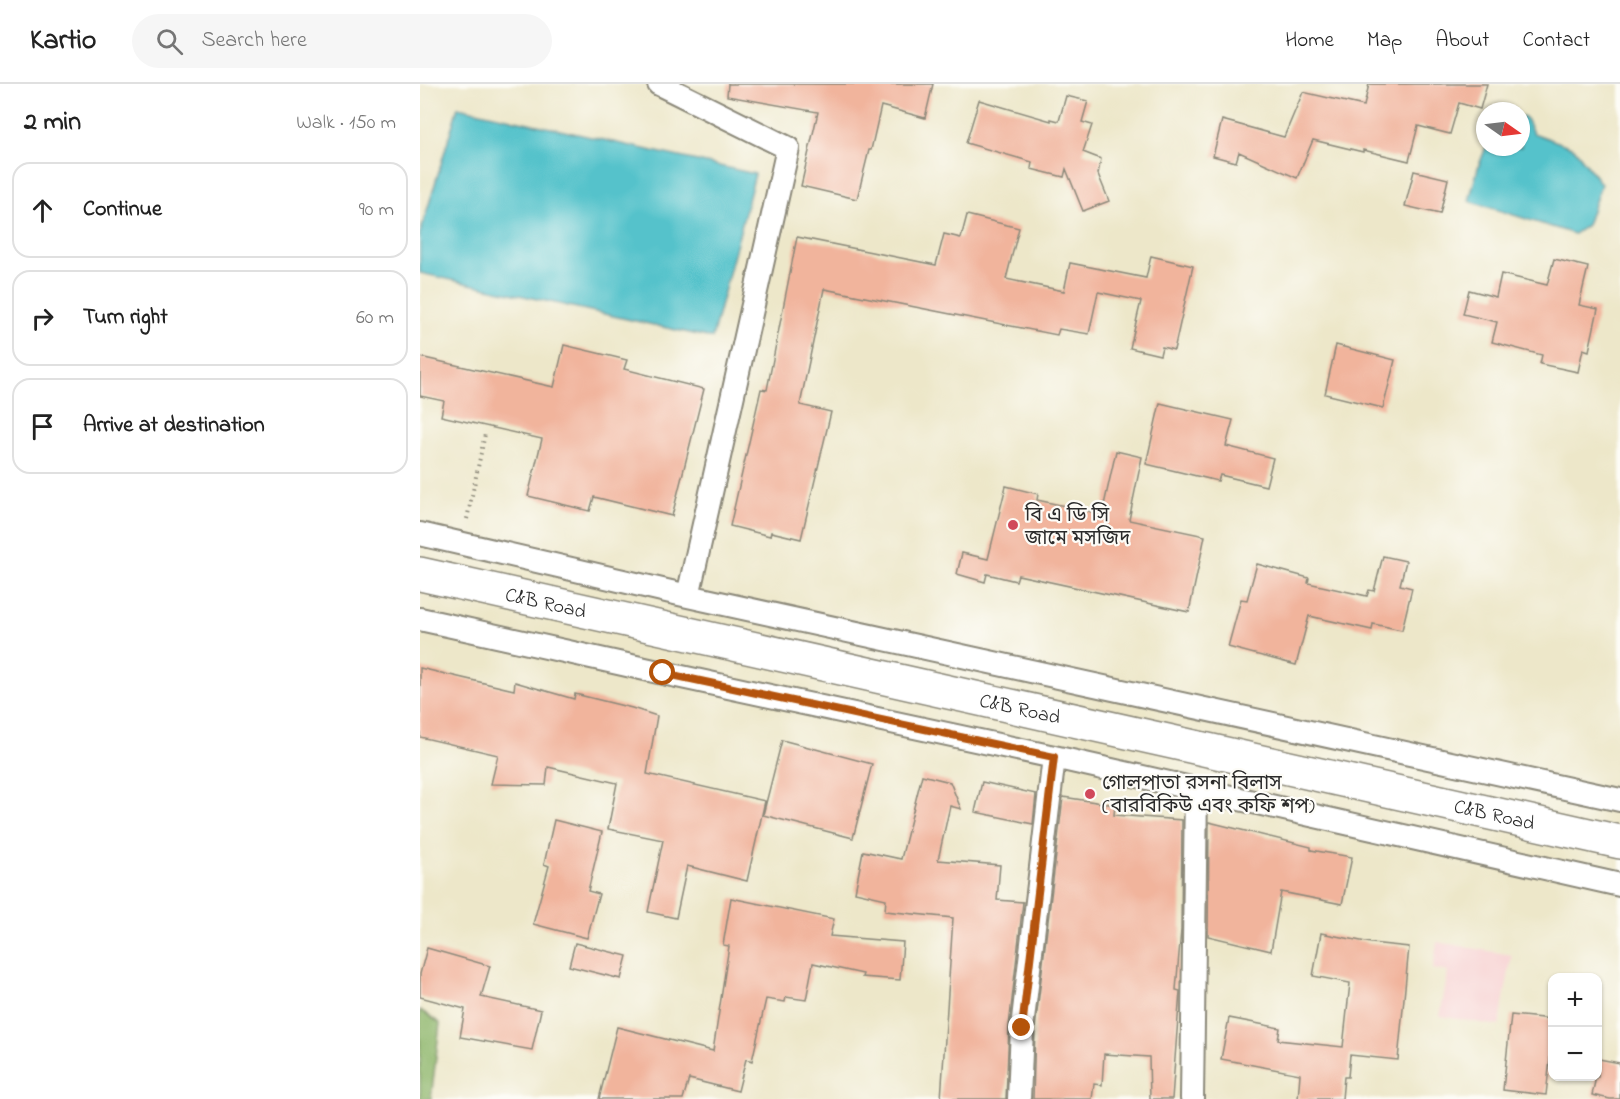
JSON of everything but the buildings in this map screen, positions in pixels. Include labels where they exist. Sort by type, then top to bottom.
[{"type":"highway","name":"C&B Road","points":[[420,574],[1620,842]]},
{"type":"street","points":[[658,84],[788,148],[688,596]]},
{"type":"street","points":[[420,534],[688,596],[1620,800]]},
{"type":"street","points":[[420,619],[1054,757],[1620,885]]},
{"type":"street","points":[[1019,1099],[1022,1028],[1054,757]]},
{"type":"street","points":[[1192,1099],[1196,789]]},
{"type":"path","points":[[461,543],[485,434]]},
{"type":"shaded area","points":[[1437,942],[1512,955],[1499,1026],[1440,1016],[1448,972],[1433,969]]},
{"type":"green space","points":[[420,1010],[440,1023],[431,1099],[420,1099]]},
{"type":"water","points":[[458,107],[755,174],[712,338],[420,273],[420,234]]},
{"type":"water","points":[[1530,127],[1533,133],[1574,148],[1601,184],[1587,225],[1574,234],[1469,201],[1483,156],[1530,156]]},
{"type":"place","name":"বি এ ডি সি জামে মসজিদ","points":[[1013,525]]},
{"type":"place","name":"গোলপাতা রসনা বিলাস (বারবিকিউ এবং কফি শপ)","points":[[1090,794]]},
{"type":"route","points":[[663,673],[1054,757],[1022,1028]]}]
